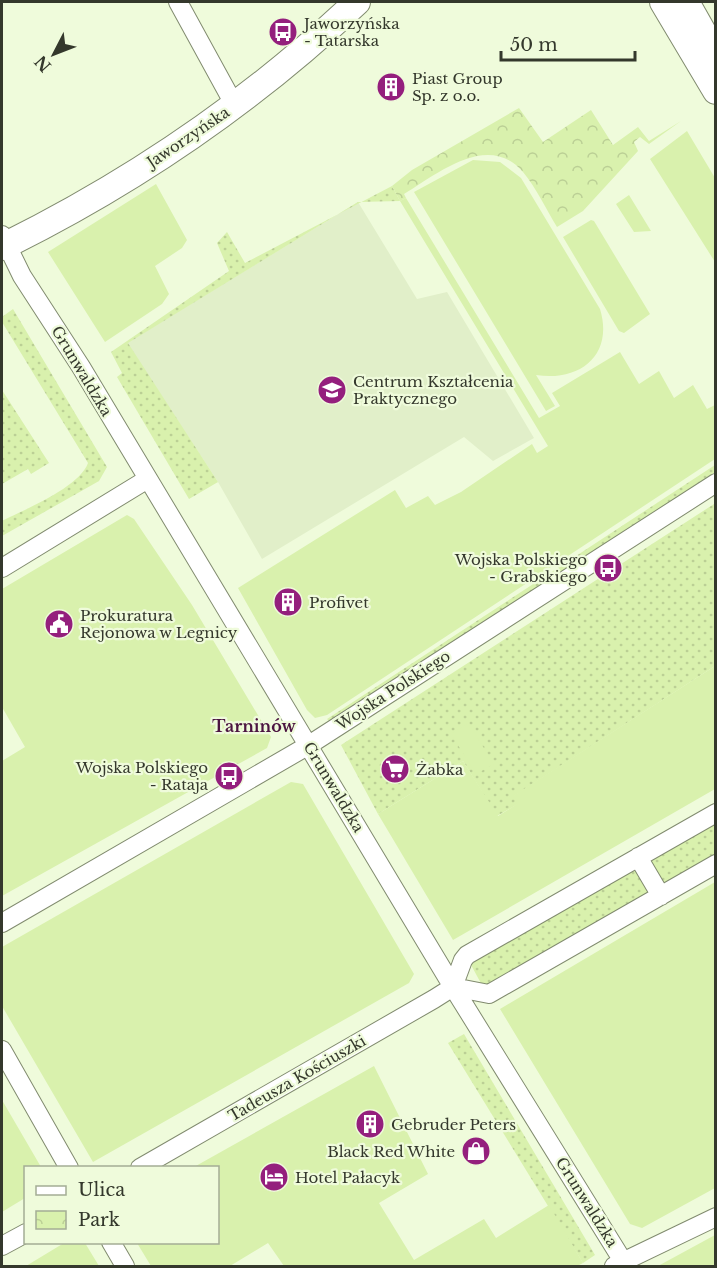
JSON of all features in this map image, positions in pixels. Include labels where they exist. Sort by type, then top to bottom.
[{"type":"street","points":[[178,2],[235,106]]},
{"type":"street","name":"Jaworzyńska","points":[[3,242],[147,165],[235,106],[300,54],[357,2]]},
{"type":"street","points":[[663,2],[716,91]]},
{"type":"street","points":[[686,2],[716,55]]},
{"type":"street","name":"Grunwaldzka","points":[[3,242],[22,276],[81,367],[146,480],[309,745],[621,1265]]},
{"type":"street","points":[[2,568],[146,480]]},
{"type":"street","name":"Wojska Polskiego","points":[[2,922],[309,745],[716,483]]},
{"type":"street","points":[[716,813],[467,955],[453,987],[489,994],[716,864]]},
{"type":"street","points":[[638,857],[661,896]]},
{"type":"street","name":"Tadeusza Kościuszki","points":[[143,1166],[453,987]]},
{"type":"street","points":[[2,1050],[68,1166]]},
{"type":"street","points":[[621,1265],[716,1217]]},
{"type":"street","points":[[2,1246],[24,1234]]},
{"type":"street","points":[[112,1244],[125,1266]]},
{"type":"shaded area","name":"Centrum Kształcenia Praktycznego","points":[[358,202],[417,299],[447,292],[534,438],[493,461],[464,437],[262,559],[218,482],[127,343]]},
{"type":"green space","points":[[519,108],[543,142],[591,110],[613,145],[638,127],[649,141],[681,121],[649,144],[640,137],[634,142],[638,151],[583,211],[557,227],[523,172],[509,160],[494,155],[463,160],[447,167],[404,194],[406,198],[400,201],[392,186],[412,170]]},
{"type":"green space","points":[[687,131],[715,178],[715,262],[650,159]]},
{"type":"green space","points":[[473,160],[500,162],[521,178],[600,309],[603,325],[602,340],[598,352],[590,362],[567,374],[536,375],[555,406],[546,411],[414,192]]},
{"type":"green space","points":[[156,184],[187,240],[182,248],[155,266],[169,294],[162,304],[105,342],[48,252]]},
{"type":"green space","points":[[392,186],[400,201],[362,202]]},
{"type":"green space","points":[[629,195],[651,231],[634,232],[616,204]]},
{"type":"green space","points":[[406,198],[539,418],[560,406],[552,393],[620,352],[639,384],[659,371],[674,398],[693,385],[707,409],[715,405],[715,459],[327,715],[315,718],[307,710],[238,588],[395,490],[406,508],[428,496],[435,505],[461,492],[532,444],[537,453],[548,446],[400,201]]},
{"type":"green space","points":[[358,202],[362,202],[338,214]]},
{"type":"green space","points":[[338,214],[128,343],[218,482],[189,499],[117,377],[122,373],[111,352],[229,271],[217,243],[227,232],[245,263]]},
{"type":"green space","points":[[591,220],[594,221],[650,314],[624,333],[619,331],[563,237]]},
{"type":"green space","points":[[13,309],[107,467],[99,481],[2,536],[2,521],[74,481],[88,463],[2,322],[2,317]]},
{"type":"green space","points":[[2,390],[49,463],[31,474],[28,469],[2,484]]},
{"type":"green space","points":[[715,465],[715,472],[341,715],[329,721],[327,719]]},
{"type":"green space","points":[[714,504],[715,666],[514,796],[518,804],[497,816],[463,761],[378,814],[341,745]]},
{"type":"green space","points":[[127,515],[134,519],[192,605],[271,737],[267,748],[2,896],[2,761],[25,747],[2,707],[2,589]]},
{"type":"green space","points":[[715,666],[715,789],[453,940],[378,814],[463,761],[498,816],[517,804],[513,796]]},
{"type":"green space","points":[[468,723],[494,764],[476,774],[451,734]]},
{"type":"green space","points":[[291,782],[303,784],[414,974],[409,983],[93,1162],[2,1006],[2,947]]},
{"type":"green space","points":[[715,823],[715,856],[484,989],[470,963]]},
{"type":"green space","points":[[715,882],[715,1188],[642,1228],[630,1224],[500,1009]]},
{"type":"green space","points":[[464,1034],[595,1255],[583,1263],[448,1043]]},
{"type":"green space","points":[[374,1066],[428,1174],[379,1203],[414,1260],[484,1219],[496,1238],[549,1205],[583,1263],[577,1266],[284,1266],[268,1243],[230,1266],[151,1266],[138,1244],[219,1244],[219,1166],[196,1166]]},
{"type":"green space","points":[[2,1100],[40,1166],[24,1166],[24,1199],[2,1212]]},
{"type":"green space","points":[[715,1235],[715,1266],[658,1266]]},
{"type":"green space","points":[[62,1244],[86,1244],[99,1266],[26,1266]]},
{"type":"place","name":"Jaworzyńska - Tatarska","points":[[283,32]]},
{"type":"place","name":"Piast Group Sp. z o.o.","points":[[391,87]]},
{"type":"place","name":"Centrum Kształcenia Praktycznego","points":[[332,390]]},
{"type":"place","name":"Wojska Polskiego - Grabskiego","points":[[608,568]]},
{"type":"place","name":"Profivet","points":[[288,602]]},
{"type":"place","name":"Prokuratura Rejonowa w Legnicy","points":[[59,624]]},
{"type":"place","name":"Żabka","points":[[395,769]]},
{"type":"place","name":"Wojska Polskiego - Rataja","points":[[229,776]]},
{"type":"place","name":"Gebruder Peters","points":[[370,1124]]},
{"type":"place","name":"Black Red White","points":[[476,1151]]},
{"type":"place","name":"Hotel Pałacyk","points":[[274,1177]]},
{"type":"district","name":"Tarninów","points":[[254,726]]}]
